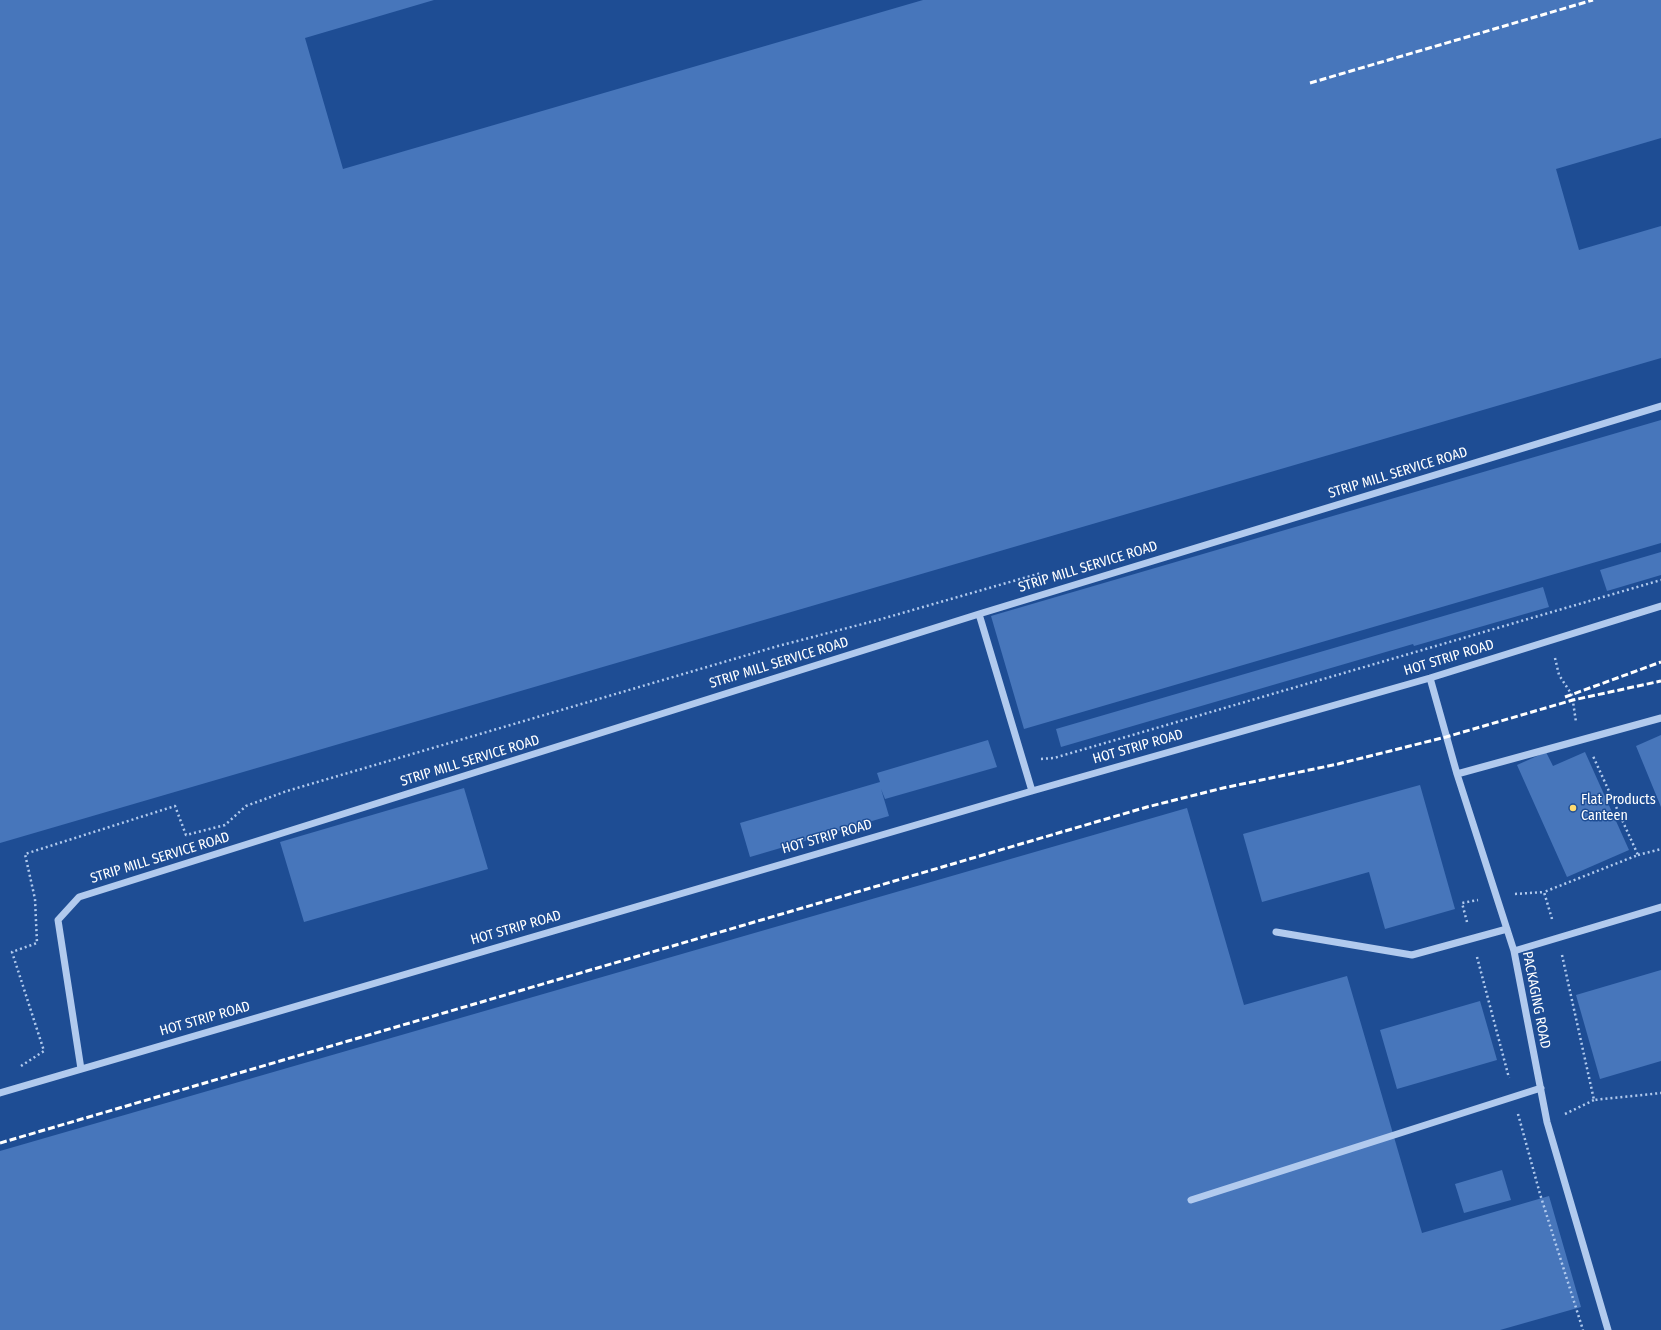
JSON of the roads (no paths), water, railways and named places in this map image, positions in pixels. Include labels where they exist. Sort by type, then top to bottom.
[{"type":"street","name":"STRIP MILL SERVICE ROAD","points":[[81,1069],[58,920],[79,897],[979,614],[1661,406]]},
{"type":"street","name":"HOT STRIP ROAD","points":[[0,1093],[1032,791],[1430,678],[1661,606]]},
{"type":"street","points":[[979,614],[1032,791]]},
{"type":"street","name":"PACKAGING ROAD","points":[[1430,678],[1457,774],[1514,951],[1547,1122],[1608,1330]]},
{"type":"street","points":[[1457,774],[1661,718]]},
{"type":"street","points":[[1514,951],[1661,908]]},
{"type":"street","points":[[1276,932],[1412,955],[1507,929]]},
{"type":"street","points":[[1192,1200],[1541,1088]]},
{"type":"railway","points":[[1310,83],[1593,0]]},
{"type":"railway","points":[[1565,697],[1661,662]]},
{"type":"railway","points":[[0,1143],[1147,807],[1223,788],[1338,764],[1446,737],[1573,700],[1661,681]]},
{"type":"place","name":"Flat Products Canteen","points":[[1573,808]]}]
